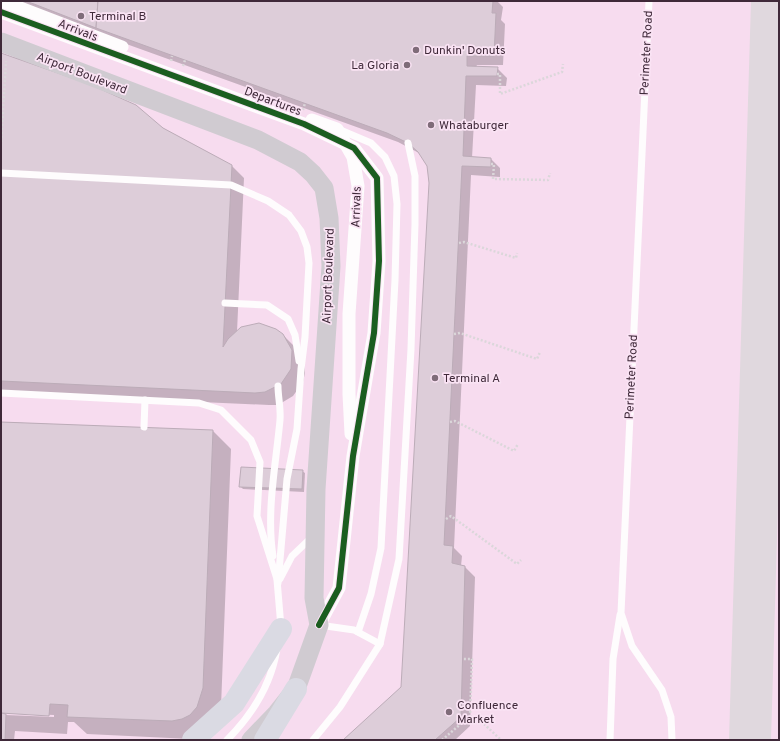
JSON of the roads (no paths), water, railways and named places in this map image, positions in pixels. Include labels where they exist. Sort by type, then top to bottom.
[{"type":"highway","points":[[193,740],[234,703],[281,629]]},
{"type":"highway","points":[[265,740],[296,689]]},
{"type":"main road","name":"Airport Boulevard","points":[[6,44],[258,140],[300,162],[313,174],[324,188],[329,218],[331,266],[316,489],[314,598],[319,625]]},
{"type":"main road","points":[[251,740],[296,689],[319,625]]},
{"type":"street","name":"Arrivals","points":[[2,1],[337,129],[353,157],[358,186],[350,314],[349,394],[353,456]]},
{"type":"street","name":"Departures","points":[[1,12],[279,114],[354,148],[377,178],[379,261],[374,332],[353,456]]},
{"type":"street","points":[[319,625],[339,588],[353,456]]},
{"type":"lane","name":"Perimeter Road","points":[[648,1],[621,613],[632,646],[662,690],[671,717],[672,740]]},
{"type":"lane","points":[[337,129],[371,143],[385,157],[394,176],[397,204],[395,280],[381,548],[371,594],[358,632]]},
{"type":"lane","points":[[313,740],[340,707],[380,644],[399,559],[403,517],[415,224],[415,176],[408,143]]},
{"type":"lane","points":[[1,173],[231,185],[268,201],[289,215],[301,231],[307,247],[309,263],[306,322],[300,369],[297,429],[287,479],[278,583]]},
{"type":"lane","points":[[225,303],[267,305],[288,319],[296,335],[300,369]]},
{"type":"lane","points":[[227,740],[244,723],[260,698],[275,666],[281,629],[278,583],[271,541],[273,480],[280,418],[278,386]]},
{"type":"lane","points":[[1,393],[199,403],[221,410],[251,440],[260,462],[257,516],[278,583]]},
{"type":"lane","points":[[144,427],[145,400]]},
{"type":"lane","points":[[278,583],[292,556],[316,533]]},
{"type":"lane","points":[[610,740],[612,659],[621,613]]},
{"type":"lane","points":[[319,625],[358,632],[380,644]]},
{"type":"place","name":"Terminal B","points":[[81,16]]},
{"type":"place","name":"Dunkin' Donuts","points":[[416,50]]},
{"type":"place","name":"La Gloria","points":[[407,65]]},
{"type":"place","name":"Whataburger","points":[[431,125]]},
{"type":"place","name":"Terminal A","points":[[435,378]]},
{"type":"place","name":"Confluence Market","points":[[449,712]]}]
